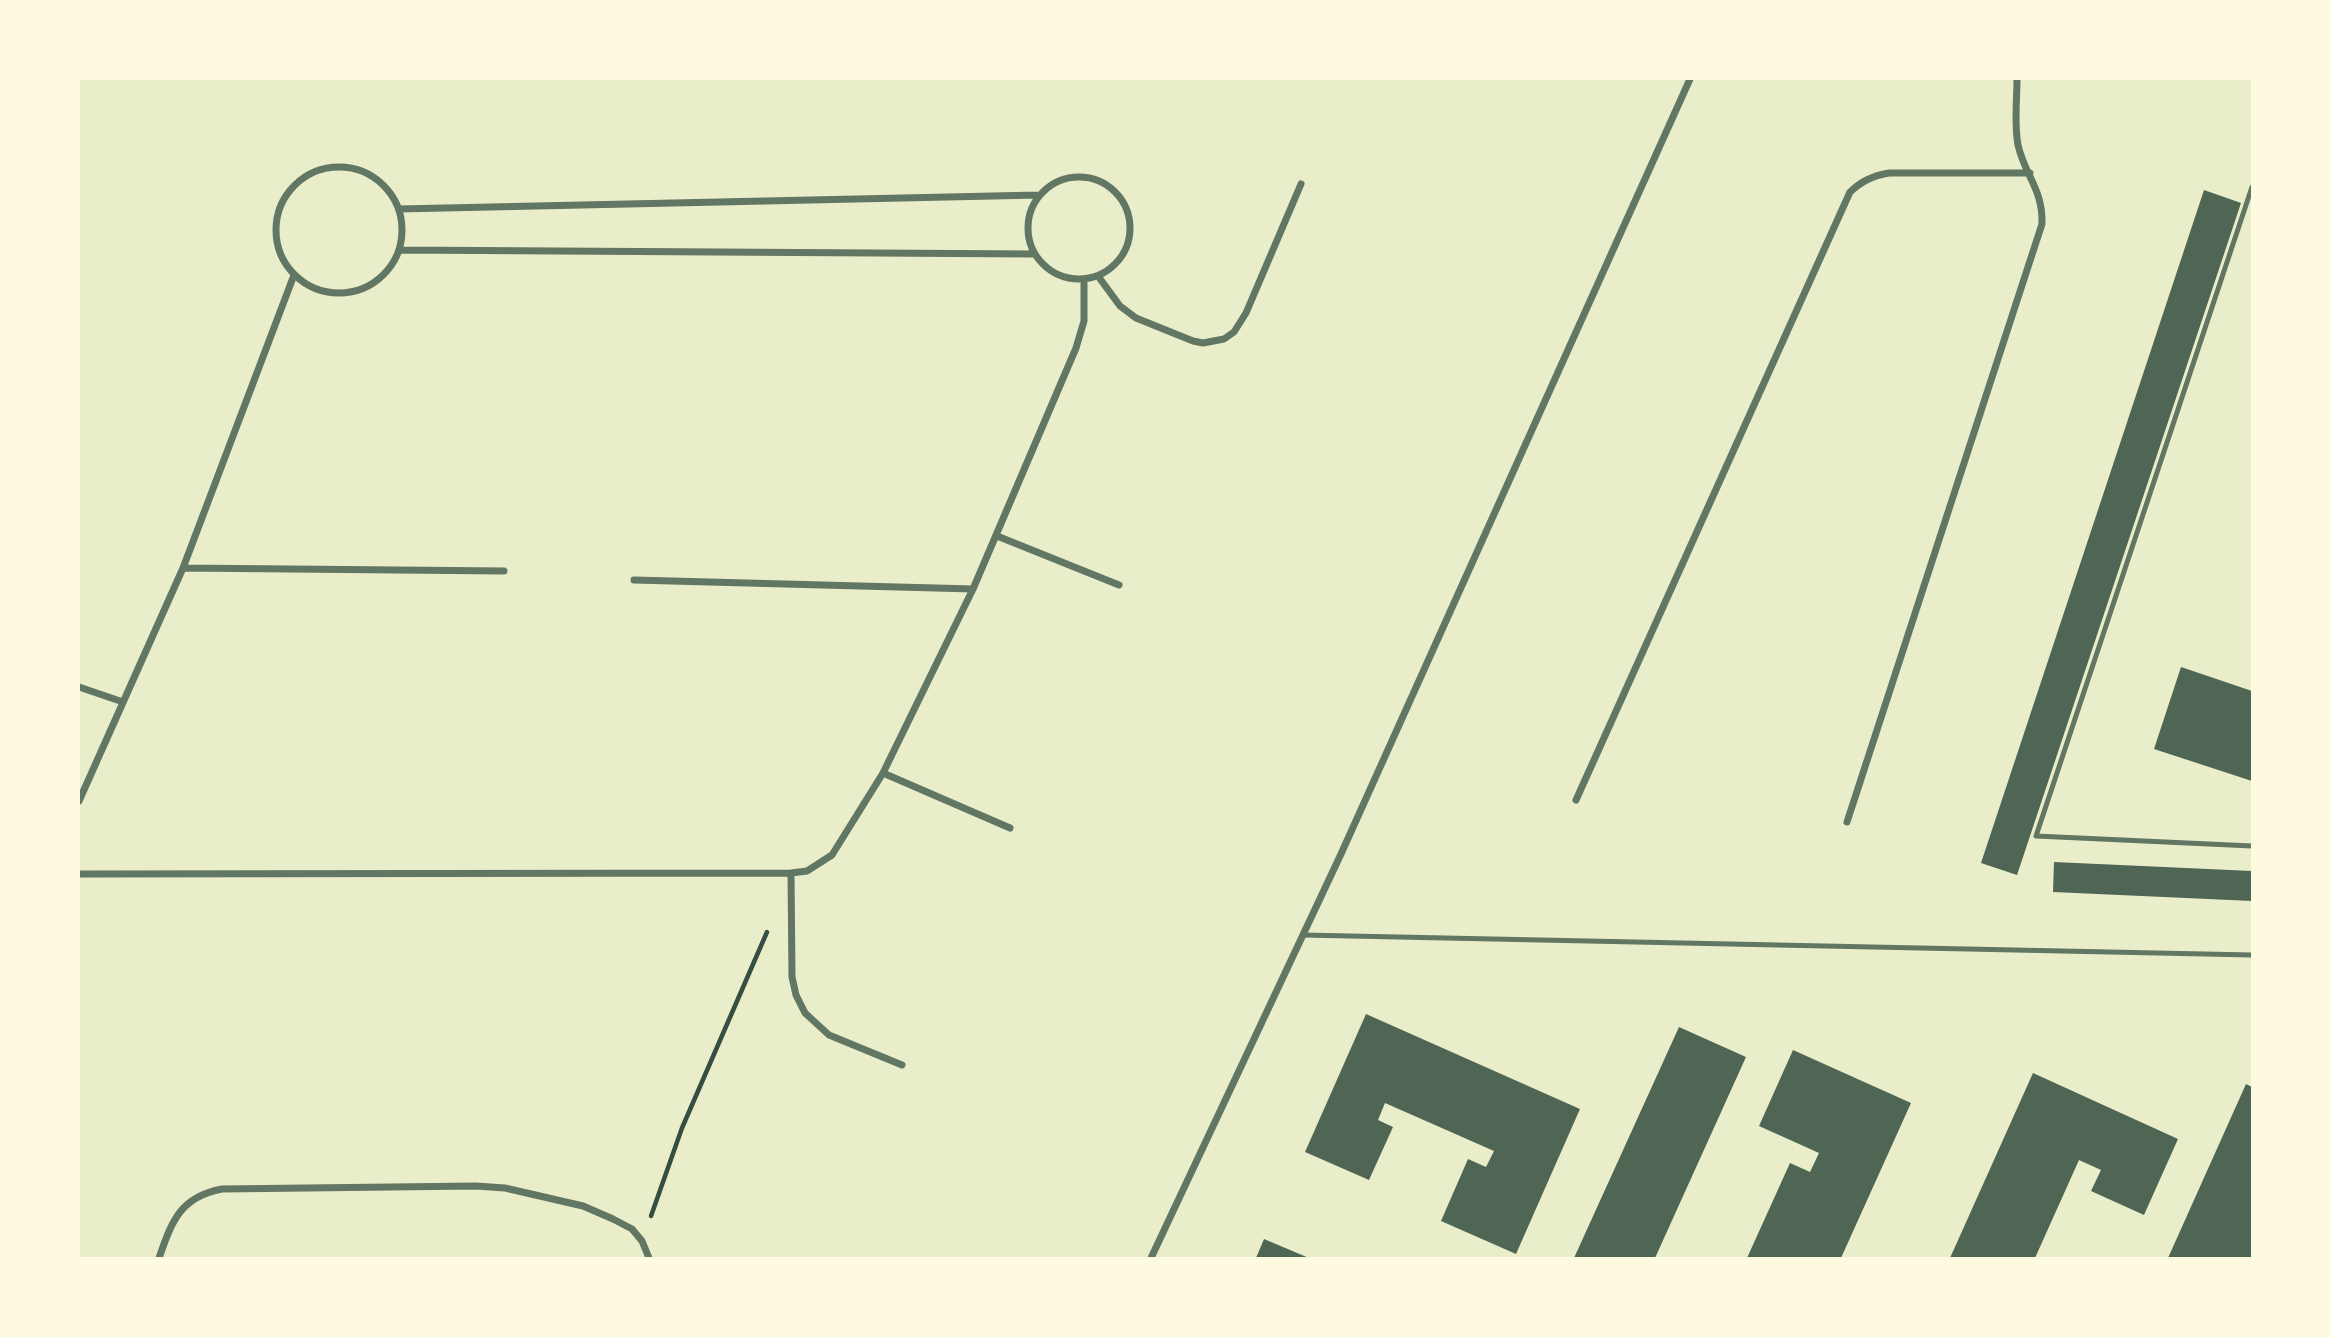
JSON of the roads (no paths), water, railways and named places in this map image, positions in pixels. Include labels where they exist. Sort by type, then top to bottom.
[{"type":"street","points":[[1151,1258],[1303,934],[1690,79]]},
{"type":"street","points":[[1847,821],[2042,224],[2041,201],[2018,145],[2017,79]]},
{"type":"street","points":[[335,167],[355,169],[374,177],[382,184],[399,209],[402,230],[399,250],[389,269],[373,284],[353,292],[332,293],[312,287],[294,275],[282,258],[276,238],[277,218],[285,198],[297,183],[315,172],[335,167]]},
{"type":"street","points":[[1576,800],[1850,192],[1862,181],[1889,173],[2030,173]]},
{"type":"street","points":[[1077,177],[1102,182],[1116,193],[1126,207],[1130,223],[1129,241],[1122,257],[1098,276],[1084,280],[1055,275],[1043,266],[1034,254],[1028,239],[1027,223],[1040,195],[1053,184],[1077,177]]},
{"type":"street","points":[[1098,276],[1121,306],[1136,318],[1193,341],[1203,343],[1224,339],[1234,332],[1247,313],[1301,184]]},
{"type":"street","points":[[399,209],[1040,195]]},
{"type":"street","points":[[399,250],[1034,254]]},
{"type":"street","points":[[79,801],[183,568],[294,275]]},
{"type":"street","points":[[79,874],[807,871],[832,855],[883,773],[973,589],[1076,348],[1083,321],[1084,280]]},
{"type":"street","points":[[997,536],[1119,584]]},
{"type":"street","points":[[183,568],[504,571]]},
{"type":"street","points":[[634,580],[973,589]]},
{"type":"street","points":[[79,687],[123,702]]},
{"type":"street","points":[[883,773],[1010,828]]},
{"type":"street","points":[[791,873],[792,976],[796,995],[806,1013],[829,1035],[902,1065]]},
{"type":"street","points":[[159,1258],[166,1239],[186,1205],[194,1197],[222,1189],[476,1186],[533,1193],[583,1206],[632,1229],[642,1241],[649,1258]]},
{"type":"lane","points":[[2252,187],[2036,836],[2252,846]]},
{"type":"lane","points":[[1303,934],[2252,955]]}]
